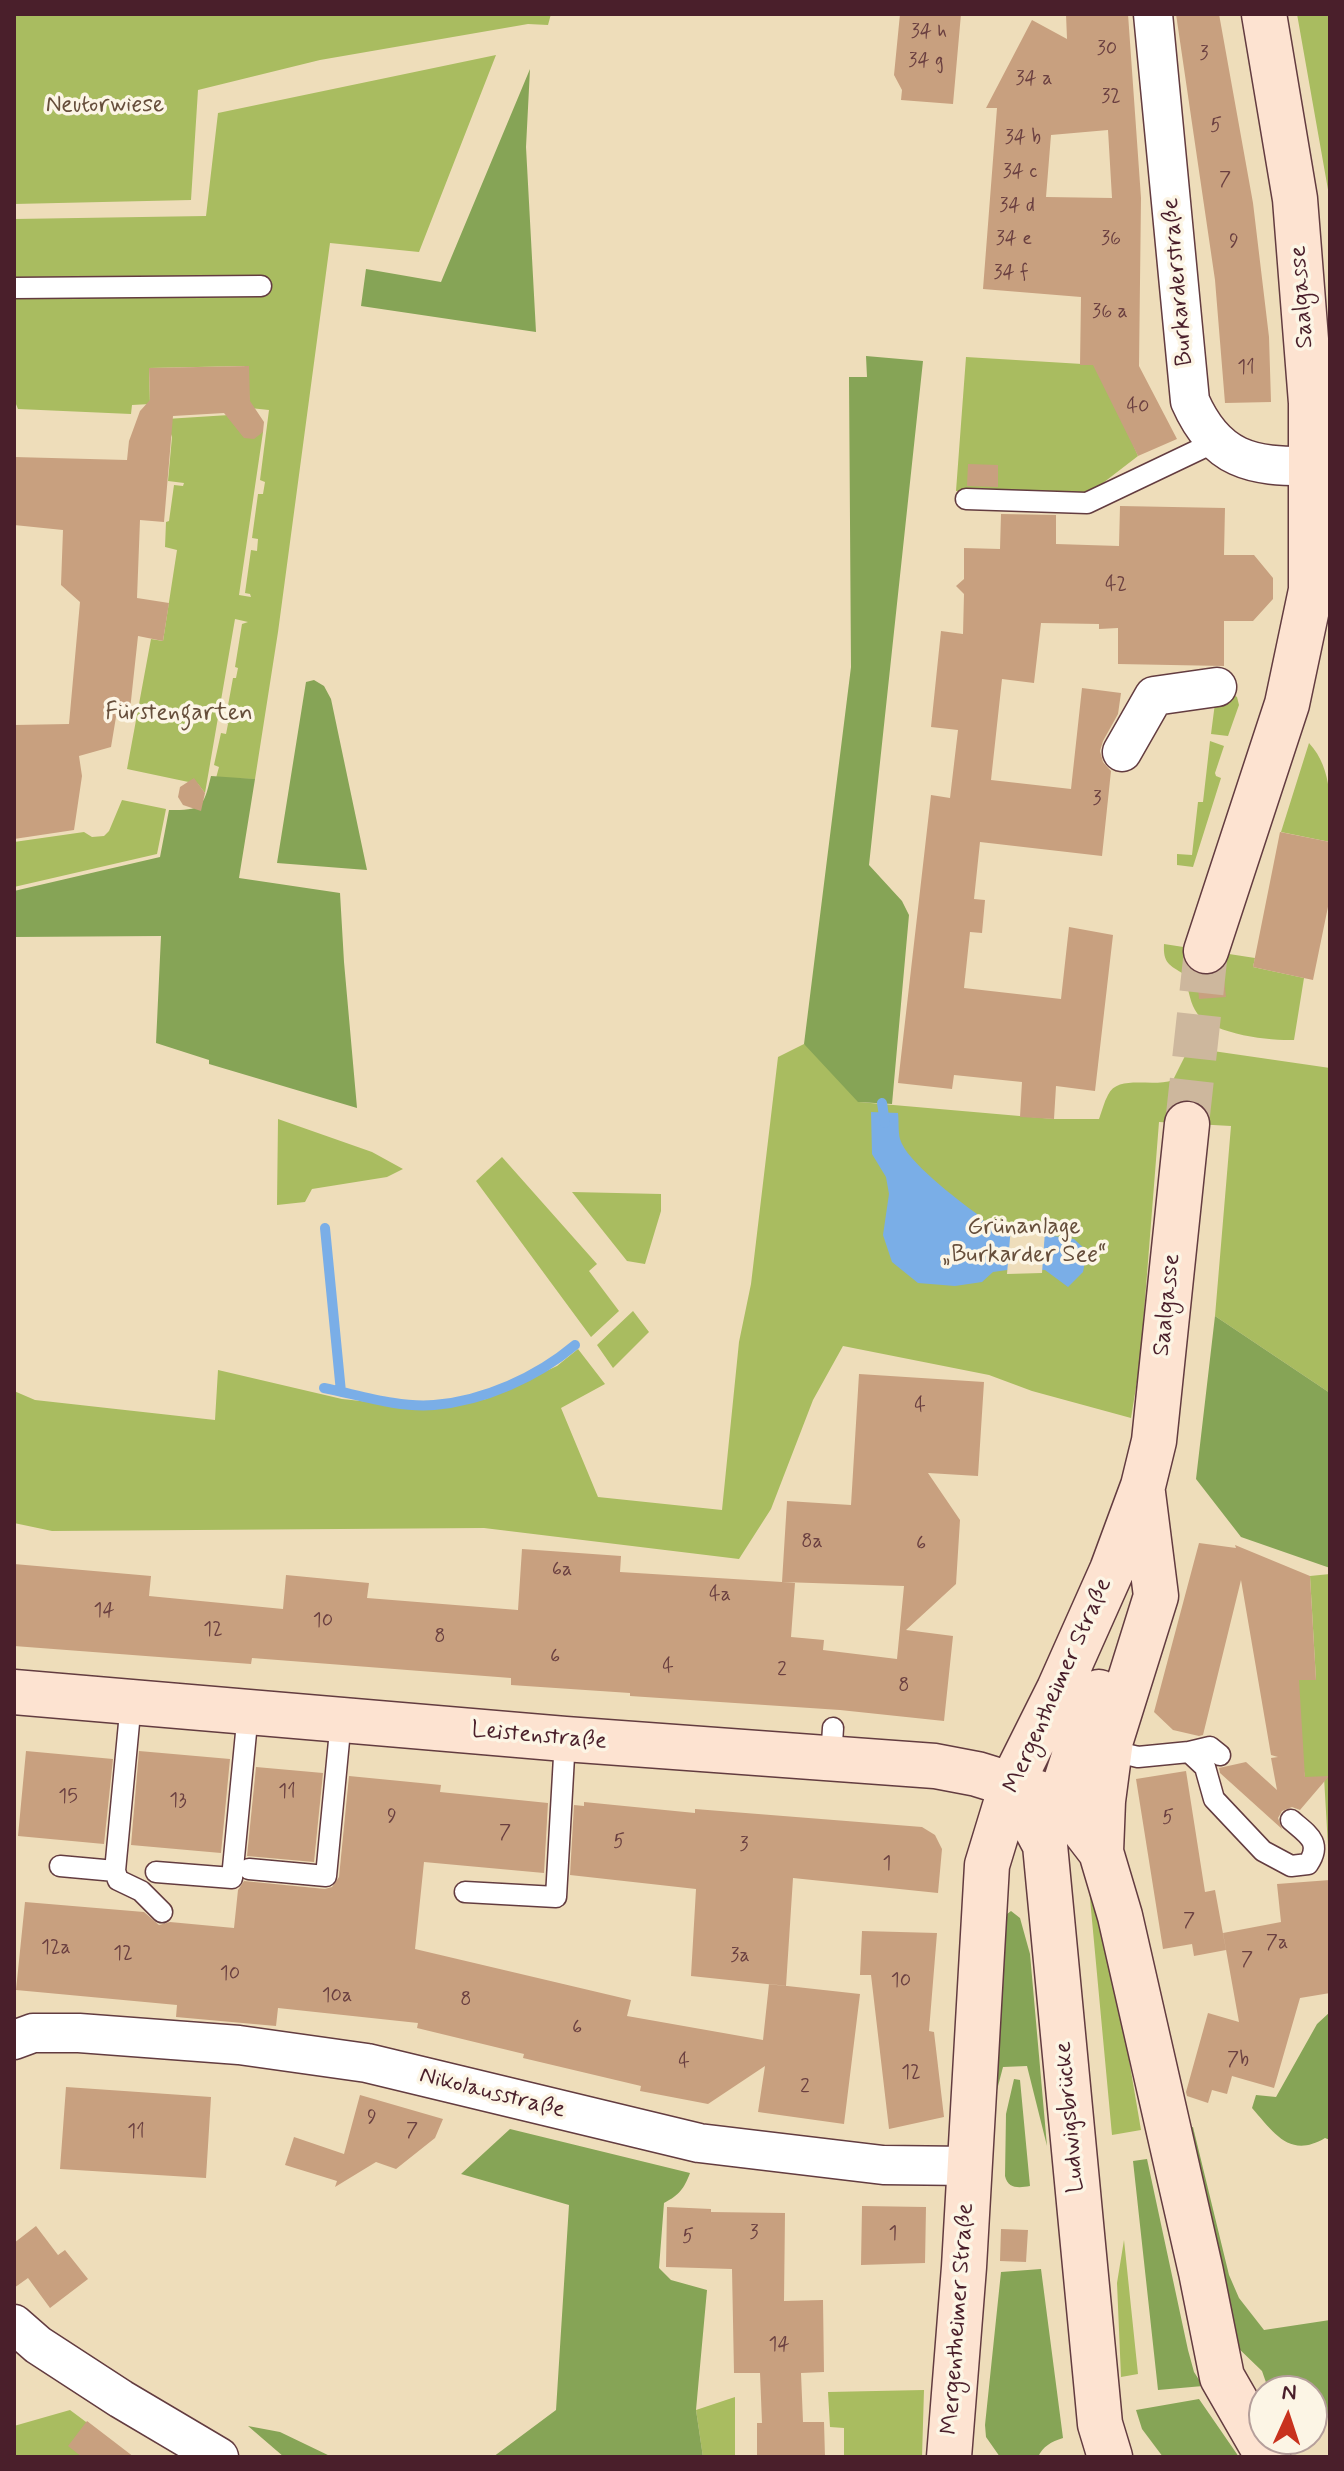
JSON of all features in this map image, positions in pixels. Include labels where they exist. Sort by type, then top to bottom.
[{"type":"main road","name":"Saalgasse","points":[[1206,951],[1287,704],[1311,590],[1311,403],[1295,199],[1264,14]]},
{"type":"main road","name":"Saalgasse","points":[[1142,1521],[1154,1441],[1187,1124]]},
{"type":"main road","points":[[1101,1852],[1109,1750],[1156,1596],[1142,1521]]},
{"type":"main road","name":"Mergentheimer Straße","points":[[949,2457],[964,2267],[987,1865],[1012,1783],[1112,1570],[1142,1521]]},
{"type":"main road","name":"Mergentheimer Straße","points":[[1045,1845],[1075,1753],[1113,1656],[1142,1521]]},
{"type":"main road","name":"Leistenstraße","points":[[14,1692],[565,1739],[832,1743],[977,1774],[1061,1800]]},
{"type":"main road","name":"Ludwigsbrücke","points":[[1012,1783],[1045,1845],[1100,2424],[1110,2457]]},
{"type":"main road","name":"Mergentheimer Straße","points":[[1061,1800],[1101,1852],[1130,1961],[1222,2377],[1268,2457]]},
{"type":"street","name":"Burkarderstraße","points":[[1153,14],[1190,401],[1199,421],[1215,442],[1243,460],[1276,467],[1311,466]]},
{"type":"street","points":[[1122,752],[1154,696],[1217,687]]},
{"type":"street","name":"Nikolausstraße","points":[[14,2040],[33,2033],[79,2033],[283,2050],[367,2063],[699,2143],[883,2165],[969,2166]]},
{"type":"street","points":[[22,2342],[219,2457]]},
{"type":"lane","points":[[14,288],[261,286]]},
{"type":"lane","points":[[966,499],[1087,503],[1215,442]]},
{"type":"lane","points":[[131,1702],[115,1871],[118,1880],[141,1891],[162,1912]]},
{"type":"lane","points":[[156,1872],[232,1878],[248,1712]]},
{"type":"lane","points":[[249,1869],[326,1876],[341,1720]]},
{"type":"lane","points":[[465,1892],[556,1897],[565,1739]]},
{"type":"lane","points":[[1109,1750],[1138,1757],[1210,1747],[1220,1755]]},
{"type":"lane","points":[[1189,1752],[1205,1767],[1214,1799],[1263,1851],[1291,1866],[1308,1864],[1314,1855],[1314,1845],[1310,1837],[1291,1820]]},
{"type":"lane","points":[[60,1866],[115,1871]]},
{"type":"green space","name":"Neutorwiese","points":[[14,14],[551,14],[548,25],[528,24],[320,60],[198,90],[191,200],[14,204]]},
{"type":"green space","points":[[1297,14],[1330,14],[1330,201]]},
{"type":"green space","name":"Fürstengarten","points":[[496,55],[419,252],[330,243],[278,632],[255,779],[216,778],[219,767],[214,765],[221,733],[226,734],[228,724],[225,722],[233,678],[236,678],[238,668],[235,667],[242,624],[248,622],[235,619],[205,793],[198,784],[127,769],[151,639],[163,641],[177,550],[165,547],[166,522],[169,521],[174,485],[183,486],[184,483],[168,481],[172,437],[166,419],[245,414],[263,432],[239,595],[251,597],[245,593],[251,550],[257,551],[258,539],[252,538],[258,494],[263,494],[265,482],[260,480],[269,410],[250,408],[247,368],[244,366],[149,368],[150,404],[132,405],[131,414],[18,409],[14,399],[14,219],[206,216],[218,113]]},
{"type":"green space","points":[[530,69],[526,147],[536,332],[361,306],[366,269],[441,282]]},
{"type":"green space","points":[[866,356],[923,361],[869,865],[902,901],[909,915],[892,1104],[858,1102],[804,1044],[851,667],[849,377],[867,377]]},
{"type":"green space","points":[[966,357],[1099,365],[1138,456],[1086,496],[956,491]]},
{"type":"green space","points":[[314,680],[324,686],[331,699],[367,870],[277,863],[306,682]]},
{"type":"green space","points":[[1232,694],[1237,697],[1239,705],[1228,736],[1211,734],[1215,703]]},
{"type":"green space","points":[[1210,741],[1224,746],[1215,773],[1221,778],[1193,867],[1177,865],[1177,854],[1192,855],[1198,802],[1203,802]]},
{"type":"green space","points":[[1309,743],[1327,777],[1330,842],[1281,832]]},
{"type":"green space","points":[[211,776],[255,779],[239,878],[340,893],[357,1108],[209,1064],[209,1060],[156,1043],[161,936],[14,937],[14,891],[160,857],[169,810],[199,805],[206,795]]},
{"type":"green space","points":[[122,800],[166,809],[157,854],[14,887],[14,842],[84,832],[92,837],[104,836]]},
{"type":"green space","points":[[1164,944],[1255,958],[1253,967],[1304,978],[1294,1040],[1240,1034],[1212,1025],[1202,1018],[1193,1006],[1184,974],[1166,959]]},
{"type":"green space","name":"Grünanlage „Burkarder See“","points":[[804,1044],[860,1059],[859,1102],[1054,1119],[1099,1119],[1107,1098],[1119,1085],[1173,1080],[1185,1056],[1206,1050],[1330,1068],[1330,1393],[1215,1316],[1231,1126],[1159,1122],[1140,1363],[1131,1418],[1032,1391],[989,1375],[843,1346],[813,1400],[771,1509],[739,1559],[484,1528],[52,1531],[14,1523],[14,1391],[35,1400],[215,1420],[218,1370],[342,1399],[436,1409],[486,1399],[557,1366],[578,1349],[605,1384],[561,1408],[598,1497],[722,1510],[739,1342],[751,1284],[778,1057]]},
{"type":"green space","points":[[278,1119],[372,1152],[403,1169],[387,1177],[312,1189],[305,1202],[277,1205]]},
{"type":"green space","points":[[502,1157],[597,1264],[589,1271],[619,1311],[591,1337],[476,1181]]},
{"type":"green space","points":[[572,1192],[661,1194],[661,1211],[645,1264],[627,1261]]},
{"type":"green space","points":[[633,1311],[649,1332],[613,1368],[597,1345]]},
{"type":"green space","points":[[1215,1316],[1330,1393],[1330,1568],[1241,1537],[1196,1479]]},
{"type":"green space","points":[[1330,1574],[1330,1881],[1324,1777],[1305,1777],[1287,1679],[1316,1680],[1310,1576]]},
{"type":"green space","points":[[1089,1888],[1103,1907],[1141,2130],[1112,2135]]},
{"type":"green space","points":[[1011,1911],[1020,1918],[1030,1954],[1047,2146],[1027,2066],[1003,2067],[991,2113],[1002,1918]]},
{"type":"green space","points":[[1330,2012],[1330,2140],[1325,2138],[1302,2146],[1292,2144],[1276,2134],[1252,2108],[1256,2095],[1276,2097],[1317,2024]]},
{"type":"green space","points":[[1014,2079],[1020,2080],[1030,2186],[1022,2187],[1014,2187],[1005,2176],[1006,2114]]},
{"type":"green space","points":[[1193,2127],[1229,2275],[1239,2298],[1264,2330],[1330,2320],[1328,2416],[1328,2375],[1263,2375],[1234,2344],[1186,2128]]},
{"type":"green space","points":[[510,2129],[690,2173],[680,2191],[664,2203],[659,2268],[671,2280],[707,2290],[696,2410],[703,2457],[493,2457],[556,2410],[569,2205],[461,2174]]},
{"type":"green space","points":[[1147,2159],[1188,2350],[1194,2372],[1203,2386],[1158,2390],[1133,2161]]},
{"type":"green space","points":[[1124,2240],[1138,2374],[1121,2377],[1117,2283]]},
{"type":"green space","points":[[1041,2269],[1063,2438],[1048,2445],[1038,2457],[1000,2457],[986,2437],[985,2425],[1001,2272]]},
{"type":"green space","points":[[924,2390],[922,2457],[844,2457],[844,2428],[830,2427],[828,2392]]},
{"type":"green space","points":[[735,2397],[735,2457],[703,2457],[696,2410]]},
{"type":"green space","points":[[1199,2399],[1239,2457],[1163,2457],[1142,2429],[1136,2410]]},
{"type":"green space","points":[[70,2410],[133,2457],[14,2457],[14,2426]]},
{"type":"green space","points":[[248,2426],[280,2432],[332,2457],[284,2457]]},
{"type":"water","points":[[871,1112],[898,1113],[899,1136],[904,1148],[934,1180],[977,1214],[976,1218],[1011,1230],[1074,1239],[1087,1251],[1083,1272],[1068,1287],[1045,1270],[1021,1268],[993,1272],[982,1282],[955,1286],[918,1283],[892,1262],[883,1235],[889,1194],[886,1177],[872,1154]]},
{"type":"pier","points":[[1011,1226],[1045,1231],[1042,1273],[1007,1274]]},
{"type":"building","points":[[900,14],[961,14],[953,104],[901,100],[902,90],[894,75]]},
{"type":"building","points":[[1066,14],[1128,14],[1141,198],[1139,366],[1177,439],[1138,456],[1093,365],[1080,365],[1081,297],[983,289],[997,108],[986,108],[1032,20],[1067,39]],"holes":[[[1108,130],[1112,198],[1046,197],[1051,135]]]},
{"type":"building","points":[[1176,14],[1219,14],[1253,203],[1269,337],[1271,402],[1225,403],[1215,280]]},
{"type":"building","points":[[249,366],[250,401],[264,422],[263,432],[254,439],[244,438],[224,413],[173,416],[164,522],[140,520],[137,598],[169,603],[163,641],[138,636],[129,719],[116,717],[111,747],[79,756],[82,776],[74,830],[14,839],[14,725],[69,724],[80,602],[61,585],[63,530],[14,525],[14,457],[127,460],[129,441],[140,411],[150,400],[149,368]]},
{"type":"building","points":[[968,464],[998,465],[998,487],[967,486]]},
{"type":"building","points":[[1120,506],[1225,508],[1224,555],[1254,555],[1273,578],[1273,599],[1253,621],[1224,621],[1224,666],[1118,664],[1118,628],[1099,629],[1099,624],[1041,623],[1034,683],[1002,679],[991,780],[1071,789],[1082,688],[1121,693],[1118,714],[1100,751],[1103,762],[1111,771],[1102,856],[980,842],[974,899],[985,900],[982,933],[970,932],[964,988],[1061,999],[1069,927],[1113,935],[1095,1091],[1056,1086],[1054,1119],[1020,1117],[1022,1082],[954,1075],[952,1089],[898,1083],[931,795],[950,798],[958,730],[931,727],[941,631],[963,634],[964,594],[956,586],[964,579],[964,548],[1000,549],[1001,514],[1056,515],[1056,544],[1119,546]]},
{"type":"building","points":[[194,778],[205,793],[201,811],[183,805],[178,797],[180,787]]},
{"type":"building","points":[[1280,832],[1330,842],[1330,897],[1313,980],[1253,967]]},
{"type":"building","points":[[1223,969],[1226,997],[1199,999],[1197,974],[1210,976]]},
{"type":"building","points":[[859,1374],[984,1382],[978,1476],[928,1473],[960,1520],[956,1584],[906,1630],[953,1636],[944,1721],[511,1685],[511,1678],[252,1658],[251,1664],[14,1646],[14,1564],[151,1576],[149,1596],[283,1609],[286,1575],[369,1583],[367,1598],[518,1610],[522,1549],[621,1556],[620,1572],[782,1582],[787,1501],[851,1505]],"holes":[[[782,1582],[904,1586],[897,1659],[823,1650],[824,1640],[791,1637],[795,1583]]]},
{"type":"building","points":[[1199,1543],[1236,1548],[1235,1545],[1310,1576],[1316,1680],[1299,1680],[1305,1777],[1329,1776],[1300,1810],[1292,1807],[1282,1811],[1278,1818],[1282,1829],[1220,1773],[1219,1768],[1246,1762],[1277,1790],[1271,1758],[1278,1757],[1271,1755],[1241,1580],[1203,1735],[1173,1730],[1154,1712]]},
{"type":"building","points":[[26,1751],[113,1759],[104,1844],[18,1836]]},
{"type":"building","points":[[139,1751],[230,1759],[221,1853],[131,1845]]},
{"type":"building","points":[[256,1767],[323,1773],[314,1862],[247,1856]]},
{"type":"building","points":[[1186,1771],[1205,1892],[1215,1890],[1226,1950],[1194,1956],[1192,1944],[1163,1949],[1136,1779]]},
{"type":"building","points":[[349,1776],[441,1785],[440,1792],[548,1803],[544,1873],[424,1862],[415,1949],[631,2000],[627,2016],[763,2040],[769,1984],[860,1994],[844,2124],[758,2112],[765,2066],[708,2104],[640,2091],[641,2086],[523,2058],[524,2054],[417,2028],[418,2023],[278,2008],[276,2026],[176,2017],[177,2005],[16,1990],[25,1902],[144,1912],[159,1925],[170,1922],[234,1928],[238,1890],[244,1881],[325,1889],[332,1887],[339,1877]]},
{"type":"building","points":[[584,1802],[695,1813],[695,1809],[922,1827],[935,1835],[942,1849],[938,1893],[793,1878],[786,1986],[691,1976],[696,1889],[570,1875],[574,1805],[584,1806]]},
{"type":"building","points":[[1330,1880],[1330,1993],[1300,1998],[1274,2088],[1232,2076],[1227,2094],[1212,2090],[1208,2103],[1187,2096],[1208,2013],[1239,2022],[1223,1933],[1281,1922],[1277,1884]]},
{"type":"building","points":[[862,1931],[937,1933],[929,2031],[934,2032],[944,2117],[889,2129],[871,1975],[860,1975]]},
{"type":"building","points":[[66,2087],[211,2097],[206,2178],[60,2169]]},
{"type":"building","points":[[360,2095],[443,2119],[435,2138],[396,2169],[376,2162],[335,2187],[337,2181],[285,2165],[294,2137],[344,2154]]},
{"type":"building","points":[[862,2206],[926,2207],[925,2263],[861,2265]]},
{"type":"building","points":[[667,2207],[711,2209],[711,2212],[785,2213],[784,2301],[823,2300],[824,2372],[801,2373],[803,2422],[824,2422],[825,2457],[757,2457],[757,2423],[762,2423],[760,2373],[734,2373],[732,2269],[666,2267]]},
{"type":"building","points":[[36,2226],[58,2255],[65,2250],[88,2279],[50,2308],[28,2278],[14,2288],[14,2243]]},
{"type":"building","points":[[1001,2229],[1028,2230],[1026,2262],[1000,2261]]},
{"type":"building","points":[[87,2421],[134,2457],[82,2457],[68,2446]]},
{"type":"waterway","points":[[882,1103],[885,1123]]},
{"type":"waterway","points":[[325,1228],[341,1392]]},
{"type":"waterway","points":[[324,1388],[407,1405],[453,1403],[509,1386],[575,1345]]},
{"type":"tunnel","points":[[1187,1124],[1206,951]]}]
